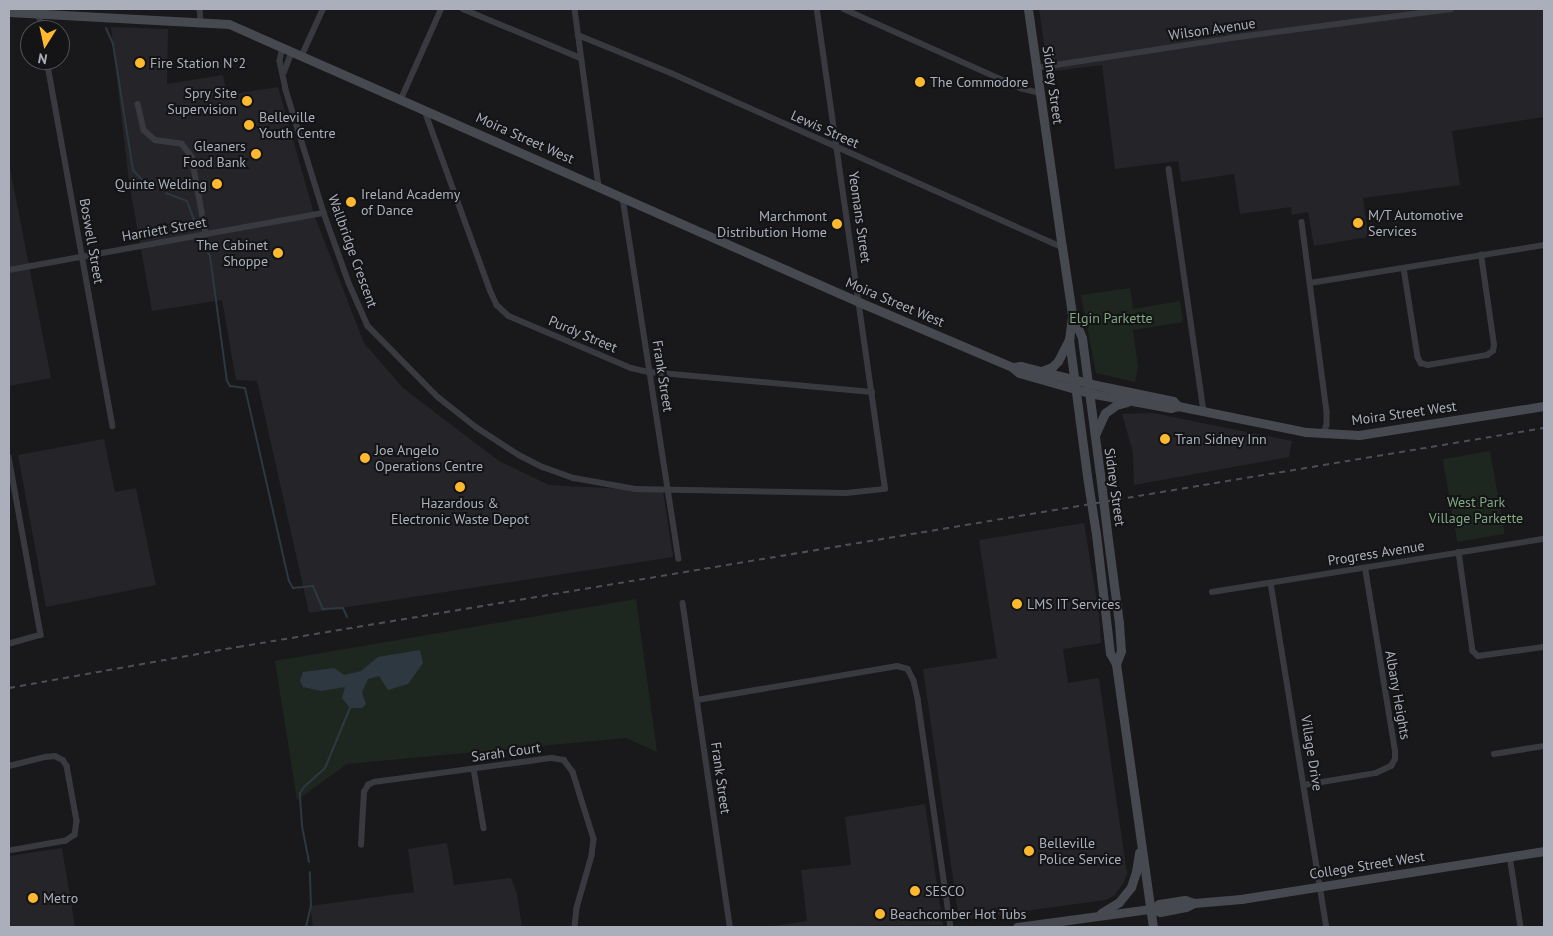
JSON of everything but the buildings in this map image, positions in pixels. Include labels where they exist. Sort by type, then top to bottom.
[{"type":"main road","name":"Sidney Street","points":[[1028,9],[1072,314],[1082,338],[1119,623],[1120,651],[1116,664]]},
{"type":"main road","name":"Moira Street West","points":[[11,11],[39,13],[104,12],[229,24],[283,46],[859,302],[1012,366],[1019,373],[1076,390],[1130,402],[1171,408],[1178,406],[1306,432],[1358,435],[1544,406]]},
{"type":"main road","name":"Sidney Street","points":[[1072,314],[1069,339],[1096,534],[1110,653],[1116,664],[1153,927]]},
{"type":"main road","points":[[1042,371],[1058,361],[1069,339]]},
{"type":"main road","name":"Moira Street West","points":[[1012,366],[1021,366],[1074,380],[1173,401],[1178,406]]},
{"type":"main road","points":[[1095,438],[1105,413],[1116,405],[1130,402]]},
{"type":"main road","points":[[1091,917],[1108,911],[1119,902],[1131,887],[1136,872],[1140,840]]},
{"type":"main road","name":"College Street West","points":[[1016,927],[1151,910],[1160,912],[1186,907],[1194,903],[1321,887],[1544,851]]},
{"type":"street","points":[[200,9],[201,21]]},
{"type":"street","points":[[302,55],[323,9]]},
{"type":"street","points":[[401,99],[441,9]]},
{"type":"street","points":[[463,9],[581,58]]},
{"type":"street","points":[[575,9],[599,186]]},
{"type":"street","name":"Yeomans Street","points":[[817,9],[885,489]]},
{"type":"street","points":[[844,9],[1021,88],[1040,93]]},
{"type":"street","name":"Wilson Avenue","points":[[1036,68],[1231,38],[1451,9]]},
{"type":"street","points":[[39,13],[40,20]]},
{"type":"street","name":"Lewis Street","points":[[578,34],[671,73],[838,149],[1062,247]]},
{"type":"street","name":"Wallbridge Crescent","points":[[283,46],[280,61],[283,74],[324,213],[349,283],[368,326],[438,397],[476,427],[519,455],[544,467],[574,478],[635,489],[846,493],[885,489]]},
{"type":"street","points":[[283,74],[292,51]]},
{"type":"street","name":"Boswell Street","points":[[49,70],[114,426]]},
{"type":"street","points":[[138,104],[144,130],[155,140],[182,144],[192,157],[206,234]]},
{"type":"street","name":"Purdy Street","points":[[425,109],[490,290],[497,304],[509,316],[631,368],[649,372],[872,392]]},
{"type":"street","points":[[1169,169],[1204,411]]},
{"type":"street","name":"Frank Street","points":[[623,197],[678,559]]},
{"type":"street","name":"Harriett Street","points":[[9,270],[324,213]]},
{"type":"street","points":[[1302,222],[1327,412],[1327,425],[1324,433]]},
{"type":"street","points":[[1310,282],[1544,245]]},
{"type":"street","points":[[1404,268],[1418,357],[1422,363],[1428,365],[1487,355],[1493,351],[1494,345],[1481,255]]},
{"type":"street","points":[[9,457],[41,635],[9,644]]},
{"type":"street","name":"Progress Avenue","points":[[1212,592],[1544,539]]},
{"type":"street","points":[[1459,552],[1473,650],[1478,656],[1544,647]]},
{"type":"street","name":"Albany Heights","points":[[1304,784],[1376,773],[1391,766],[1395,759],[1364,568]]},
{"type":"street","name":"Village Drive","points":[[1271,583],[1327,927]]},
{"type":"street","name":"Frank Street","points":[[683,603],[730,927]]},
{"type":"street","points":[[697,700],[842,674],[900,667],[908,669],[914,681],[918,699],[951,927]]},
{"type":"street","points":[[1494,754],[1544,746]]},
{"type":"street","points":[[9,766],[55,756],[63,760],[67,766],[77,822],[75,835],[66,841],[9,851]]},
{"type":"street","name":"Sarah Court","points":[[361,845],[364,792],[368,785],[374,782],[552,758],[564,760],[569,764],[594,839],[592,856],[577,908],[575,927]]},
{"type":"street","points":[[474,769],[484,828]]},
{"type":"street","points":[[1510,856],[1521,927]]},
{"type":"shaded area","points":[[1039,9],[1544,9],[1544,117],[1452,131],[1460,185],[1363,198],[1368,237],[1314,246],[1308,212],[1292,215],[1291,207],[1240,214],[1234,174],[1181,182],[1178,161],[1115,169],[1102,65],[1048,72]]},
{"type":"shaded area","points":[[111,27],[168,29],[167,84],[223,75],[227,95],[278,87],[315,217],[364,343],[403,388],[499,461],[549,485],[663,491],[673,557],[309,613],[257,381],[236,380],[222,300],[152,311],[129,182]]},
{"type":"shaded area","points":[[9,163],[51,378],[9,386]]},
{"type":"shaded area","points":[[1153,413],[1292,441],[1289,457],[1134,485],[1133,453],[1122,414]]},
{"type":"shaded area","points":[[104,439],[115,492],[136,488],[156,585],[46,607],[18,455]]},
{"type":"shaded area","points":[[1084,523],[1099,614],[1101,643],[1063,649],[1068,683],[1099,678],[1127,874],[1114,896],[1105,900],[959,920],[923,669],[997,658],[979,540]]},
{"type":"shaded area","points":[[420,650],[423,663],[408,684],[388,690],[379,676],[368,679],[362,692],[366,704],[362,708],[350,708],[342,698],[345,687],[321,691],[303,687],[300,681],[303,672],[334,668],[344,675],[361,671],[378,657]]},
{"type":"shaded area","points":[[925,804],[943,925],[768,927],[807,921],[801,870],[851,865],[845,817]]},
{"type":"shaded area","points":[[447,843],[454,885],[511,878],[517,894],[522,927],[313,927],[310,906],[414,892],[408,849]]},
{"type":"shaded area","points":[[62,848],[75,927],[9,927],[9,856]]},
{"type":"green space","name":"Elgin Parkette","points":[[1130,288],[1133,309],[1180,301],[1183,322],[1133,330],[1138,367],[1135,382],[1096,373],[1081,295]]},
{"type":"green space","name":"West Park Village Parkette","points":[[1490,451],[1505,534],[1457,542],[1443,459]]},
{"type":"green space","points":[[636,599],[657,752],[626,738],[347,764],[297,800],[275,661]]},
{"type":"waterway","points":[[106,28],[113,44],[133,170],[144,182]]},
{"type":"waterway","points":[[166,193],[187,201],[195,223]]},
{"type":"waterway","points":[[202,243],[210,256],[227,381],[230,386],[245,388],[289,581],[293,588],[313,586],[323,609],[343,608],[347,617]]},
{"type":"waterway","points":[[309,862],[302,825],[300,793],[325,768],[350,708]]},
{"type":"waterway","points":[[306,927],[311,906],[310,872]]},
{"type":"railway","points":[[9,688],[238,647],[1544,428]]},
{"type":"place","name":"Fire Station N°2","points":[[140,63]]},
{"type":"place","name":"The Commodore","points":[[920,82]]},
{"type":"place","name":"Spry Site Supervision","points":[[247,101]]},
{"type":"place","name":"Belleville Youth Centre","points":[[249,125]]},
{"type":"place","name":"Gleaners Food Bank","points":[[256,154]]},
{"type":"place","name":"Quinte Welding","points":[[217,184]]},
{"type":"place","name":"Ireland Academy of Dance","points":[[351,202]]},
{"type":"place","name":"M/T Automotive Services","points":[[1358,223]]},
{"type":"place","name":"Marchmont Distribution Home","points":[[837,224]]},
{"type":"place","name":"The Cabinet Shoppe","points":[[278,253]]},
{"type":"place","name":"Tran Sidney Inn","points":[[1165,439]]},
{"type":"place","name":"Joe Angelo Operations Centre","points":[[365,458]]},
{"type":"place","name":"Hazardous & Electronic Waste Depot","points":[[460,487]]},
{"type":"place","name":"LMS IT Services","points":[[1017,604]]},
{"type":"place","name":"Belleville Police Service","points":[[1029,851]]},
{"type":"place","name":"SESCO","points":[[915,891]]},
{"type":"place","name":"Metro","points":[[33,898]]},
{"type":"place","name":"Beachcomber Hot Tubs","points":[[880,914]]}]
